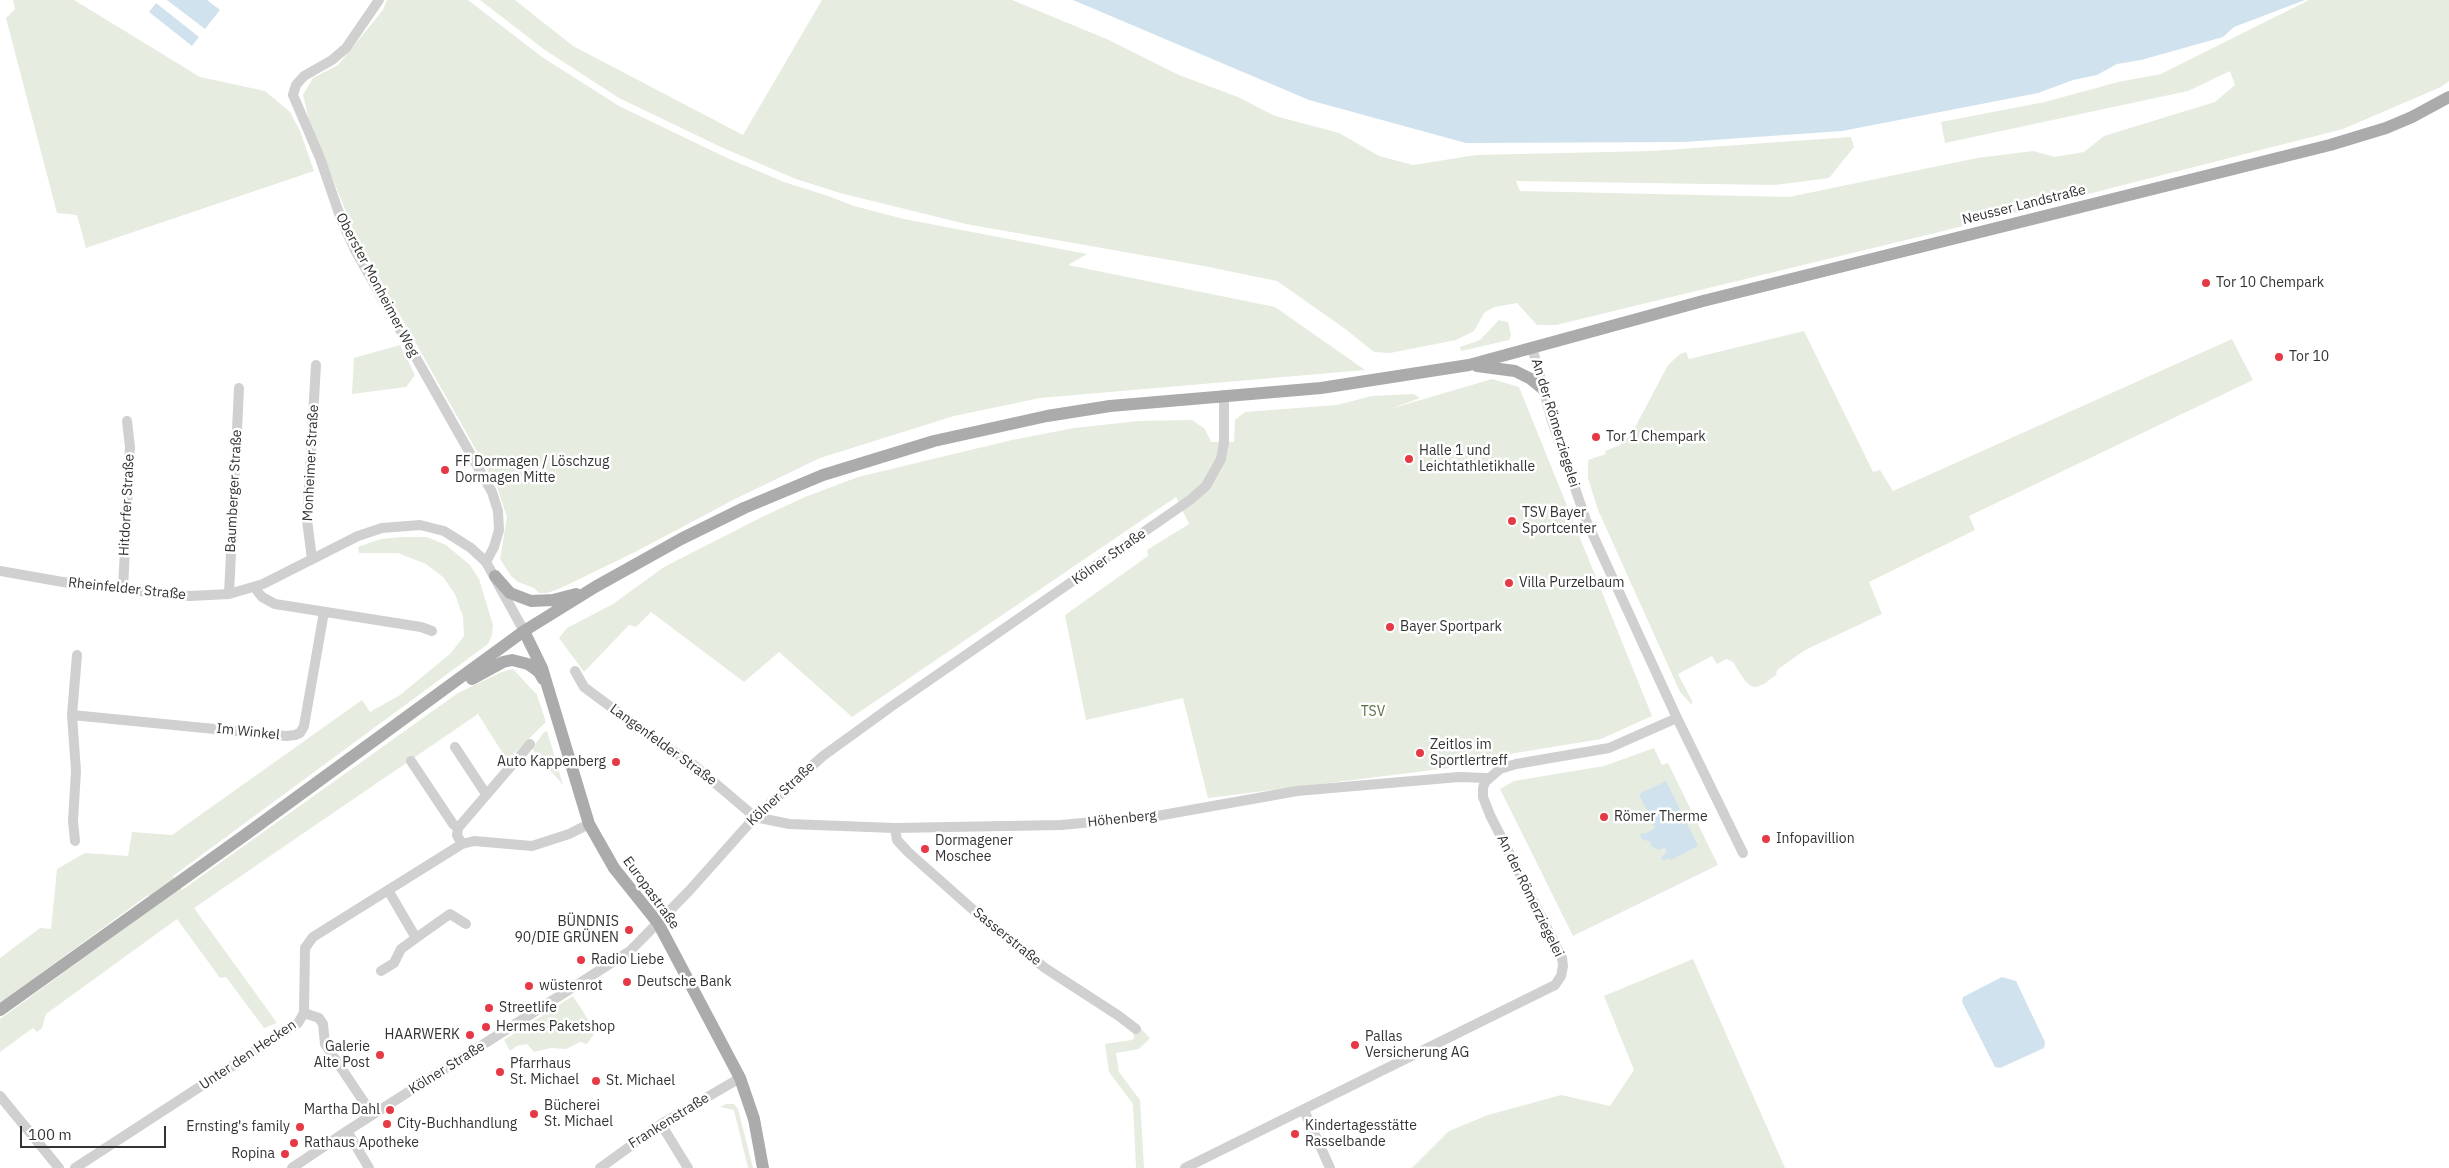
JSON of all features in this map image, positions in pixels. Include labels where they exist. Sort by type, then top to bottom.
[{"type":"main road","name":"Neusser Landstraße","points":[[1469,365],[1703,301],[2338,142],[2386,128],[2412,117],[2449,96]]},
{"type":"main road","points":[[0,1010],[455,683],[524,631],[595,587],[681,539],[744,508],[823,475],[876,457],[982,428],[1110,406],[1321,388],[1469,365],[1515,371],[1531,379],[1542,388]]},
{"type":"main road","points":[[495,576],[510,593],[531,601],[553,600],[595,587]]},
{"type":"main road","name":"Europastraße","points":[[524,631],[537,655],[590,824],[614,868],[658,924],[740,1078],[754,1120],[763,1168]]},
{"type":"main road","points":[[455,683],[472,679],[503,662],[512,660],[528,664],[540,672],[548,688]]},
{"type":"street","name":"Oberster Monheimer Weg","points":[[379,0],[346,48],[332,60],[304,76],[296,85],[293,95],[320,158],[342,222],[355,250],[492,492],[498,511],[499,530],[494,547],[486,562]]},
{"type":"street","name":"An der Römerziegelei","points":[[1532,347],[1542,388],[1572,485],[1586,520],[1677,718],[1743,853]]},
{"type":"street","name":"Monheimer Straße","points":[[312,559],[307,520],[316,365]]},
{"type":"street","name":"Baumberger Straße","points":[[228,594],[239,388]]},
{"type":"street","name":"Kölner Straße","points":[[292,1168],[372,1114],[612,965],[630,951],[658,924],[755,817],[823,756],[863,726],[1169,515],[1200,490],[1216,472],[1221,459],[1224,442],[1224,395]]},
{"type":"street","name":"Hitdorfer Straße","points":[[124,589],[130,447],[127,421]]},
{"type":"street","name":"Rheinfelder Straße","points":[[0,571],[80,585],[190,596],[228,594],[254,588],[358,536],[382,528],[420,525],[444,532],[471,548],[486,562],[524,631]]},
{"type":"street","points":[[254,588],[262,597],[274,604],[421,627],[432,631]]},
{"type":"street","name":"Im Winkel","points":[[72,715],[286,736],[300,733],[304,726],[324,612]]},
{"type":"street","points":[[75,840],[73,822],[76,771],[72,715],[77,655]]},
{"type":"street","name":"Langenfelder Straße","points":[[575,671],[584,687],[639,728],[695,766],[755,817]]},
{"type":"street","points":[[1487,778],[1500,769],[1516,764],[1609,748],[1677,718]]},
{"type":"street","points":[[462,844],[458,835],[458,828],[530,744]]},
{"type":"street","points":[[454,747],[486,794]]},
{"type":"street","points":[[411,760],[453,824],[458,828]]},
{"type":"street","name":"Höhenberg","points":[[755,817],[789,824],[895,828],[1061,826],[1157,816],[1297,791],[1459,778],[1487,778]]},
{"type":"street","name":"An der Römerziegelei","points":[[1185,1168],[1555,985],[1561,976],[1562,958],[1485,803],[1482,788],[1487,778]]},
{"type":"street","name":"Unter den Hecken","points":[[74,1168],[298,1023],[304,1013],[303,961],[305,948],[309,942],[462,844],[474,841],[532,846],[569,834],[590,824]]},
{"type":"street","name":"Sasserstraße","points":[[895,828],[897,840],[908,852],[979,915],[1045,968],[1120,1016],[1136,1029]]},
{"type":"street","points":[[388,890],[416,938]]},
{"type":"street","points":[[381,971],[394,963],[401,949],[450,914],[466,924]]},
{"type":"street","points":[[304,1013],[320,1018],[323,1024],[325,1044],[372,1114]]},
{"type":"street","name":"Frankenstraße","points":[[600,1168],[661,1124],[740,1078]]},
{"type":"street","points":[[0,1096],[59,1168]]},
{"type":"street","points":[[1304,1110],[1330,1168]]},
{"type":"street","points":[[661,1124],[688,1168]]},
{"type":"street","points":[[347,1131],[369,1168]]},
{"type":"green space","points":[[13,0],[74,0],[200,77],[265,91],[290,112],[300,131],[314,171],[86,248],[77,215],[57,213],[6,18],[15,9]]},
{"type":"green space","points":[[387,0],[468,0],[542,57],[619,106],[727,158],[784,182],[854,206],[904,219],[1087,254],[1068,265],[1275,307],[1365,370],[1040,398],[954,416],[820,458],[561,588],[547,593],[539,593],[534,588],[518,582],[511,576],[500,559],[507,517],[497,487],[357,239],[309,120],[303,95],[313,78],[338,65],[383,10]]},
{"type":"green space","points":[[480,0],[515,0],[573,46],[743,135],[822,0],[1012,0],[1109,40],[1179,75],[1238,97],[1275,116],[1339,133],[1379,156],[1413,165],[1476,155],[1652,151],[1851,137],[1854,147],[1829,178],[1775,185],[1516,181],[1520,191],[1789,197],[1977,158],[2033,151],[2055,157],[2084,152],[2104,136],[2215,102],[2235,85],[2230,71],[2188,91],[1945,143],[1941,122],[2045,102],[2118,82],[2161,74],[2309,0],[2449,0],[2449,81],[2441,87],[2343,129],[1943,231],[1556,325],[1537,325],[1517,303],[1494,307],[1484,313],[1474,331],[1456,340],[1390,353],[1374,352],[1344,328],[1277,281],[1204,266],[966,224],[840,193],[796,179],[723,148],[619,98],[545,50]]},
{"type":"green space","points":[[1499,320],[1508,322],[1511,335],[1509,340],[1461,351],[1460,347],[1480,340]]},
{"type":"green space","points":[[1804,331],[1873,472],[1880,470],[1893,491],[2232,339],[2253,380],[1969,516],[1975,530],[1869,582],[1882,614],[1805,650],[1777,670],[1776,675],[1764,684],[1756,687],[1751,686],[1745,681],[1733,662],[1726,659],[1717,664],[1712,656],[1678,674],[1692,701],[1692,705],[1680,692],[1598,510],[1588,478],[1588,460],[1606,454],[1605,451],[1620,445],[1631,435],[1668,365],[1680,354],[1686,352],[1689,359]]},
{"type":"green space","points":[[400,345],[415,375],[406,387],[352,394],[354,358]]},
{"type":"green space","name":"TSV","points":[[1492,379],[1519,387],[1652,716],[1601,739],[1473,760],[1449,768],[1208,798],[1183,698],[1086,720],[1065,615],[1148,556],[1147,550],[1189,524],[1176,497],[852,717],[779,652],[744,682],[651,612],[636,627],[629,625],[584,672],[559,638],[567,628],[613,604],[664,567],[805,497],[858,477],[1012,440],[1074,428],[1139,421],[1192,420],[1205,429],[1211,442],[1234,442],[1235,420],[1245,412],[1337,405],[1372,396],[1413,394],[1420,398],[1390,409]]},
{"type":"green space","points":[[427,537],[446,545],[470,565],[479,579],[493,625],[492,635],[488,644],[173,876],[182,890],[458,693],[502,672],[513,669],[537,695],[546,722],[507,760],[478,714],[194,908],[277,1023],[264,1028],[226,977],[220,978],[177,919],[46,1014],[42,1028],[37,1032],[33,1028],[0,1052],[0,1019],[157,905],[148,895],[0,1003],[0,958],[40,928],[51,929],[57,869],[85,853],[128,856],[132,832],[172,835],[362,700],[370,712],[400,695],[450,654],[464,636],[463,617],[455,594],[443,577],[426,564],[398,553],[359,553],[358,547],[381,539]]},
{"type":"green space","points":[[547,731],[563,785],[532,749],[544,732]]},
{"type":"green space","name":"Römer Therme","points":[[1654,748],[1662,765],[1668,763],[1718,865],[1573,936],[1500,789],[1514,781],[1604,766]]},
{"type":"green space","points":[[1693,959],[1785,1168],[1412,1168],[1449,1131],[1488,1115],[1561,1095],[1610,1106],[1634,1070],[1604,996]]},
{"type":"green space","points":[[573,996],[593,1027],[594,1034],[587,1044],[580,1042],[566,1049],[551,1048],[534,1052],[527,1044],[517,1046],[510,1051],[504,1040]]},
{"type":"green space","points":[[1139,1027],[1150,1038],[1139,1049],[1116,1053],[1119,1072],[1140,1100],[1144,1168],[1136,1168],[1133,1104],[1109,1072],[1105,1044],[1132,1040],[1134,1038],[1133,1032]]},
{"type":"green space","points":[[726,1104],[734,1104],[738,1109],[753,1168],[748,1168],[734,1110],[720,1107]]},
{"type":"water","points":[[167,0],[207,0],[220,10],[205,29]]},
{"type":"water","points":[[1073,0],[2305,0],[2234,27],[2223,37],[2141,60],[2117,64],[2097,75],[2073,80],[2038,93],[1842,131],[1684,142],[1466,143],[1309,100]]},
{"type":"water","points":[[156,3],[199,37],[192,46],[149,12]]},
{"type":"water","points":[[1666,781],[1698,846],[1671,860],[1669,858],[1663,861],[1661,858],[1667,852],[1665,847],[1659,850],[1652,847],[1650,841],[1643,840],[1640,835],[1655,828],[1639,794]]},
{"type":"water","points":[[2002,977],[2016,981],[2045,1042],[2044,1048],[2000,1068],[1995,1067],[1962,1002],[1963,997]]},
{"type":"place","name":"Tor 10 Chempark","points":[[2206,283]]},
{"type":"place","name":"Tor 10","points":[[2279,357]]},
{"type":"place","name":"Tor 1 Chempark","points":[[1596,437]]},
{"type":"place","name":"Halle 1 und Leichtathletikhalle","points":[[1409,459]]},
{"type":"place","name":"FF Dormagen / Löschzug Dormagen Mitte","points":[[445,470]]},
{"type":"place","name":"TSV Bayer Sportcenter","points":[[1512,521]]},
{"type":"place","name":"Villa Purzelbaum","points":[[1509,583]]},
{"type":"place","name":"Bayer Sportpark","points":[[1390,627]]},
{"type":"place","name":"Zeitlos im Sportlertreff","points":[[1420,753]]},
{"type":"place","name":"Auto Kappenberg","points":[[616,762]]},
{"type":"place","name":"Römer Therme","points":[[1604,817]]},
{"type":"place","name":"Infopavillion","points":[[1766,839]]},
{"type":"place","name":"Dormagener Moschee","points":[[925,849]]},
{"type":"place","name":"BÜNDNIS 90/DIE GRÜNEN","points":[[629,930]]},
{"type":"place","name":"Radio Liebe","points":[[581,960]]},
{"type":"place","name":"Deutsche Bank","points":[[627,982]]},
{"type":"place","name":"wüstenrot","points":[[529,986]]},
{"type":"place","name":"Streetlife","points":[[489,1008]]},
{"type":"place","name":"Hermes Paketshop","points":[[486,1027]]},
{"type":"place","name":"HAARWERK","points":[[470,1035]]},
{"type":"place","name":"Pallas Versicherung AG","points":[[1355,1045]]},
{"type":"place","name":"Galerie Alte Post","points":[[380,1055]]},
{"type":"place","name":"Pfarrhaus St. Michael","points":[[500,1072]]},
{"type":"place","name":"St. Michael","points":[[596,1081]]},
{"type":"place","name":"Martha Dahl","points":[[390,1110]]},
{"type":"place","name":"Bücherei St. Michael","points":[[534,1114]]},
{"type":"place","name":"City-Buchhandlung","points":[[387,1124]]},
{"type":"place","name":"Ernsting's family","points":[[300,1127]]},
{"type":"place","name":"Kindertagesstätte Rasselbande","points":[[1295,1134]]},
{"type":"place","name":"Rathaus Apotheke","points":[[294,1143]]},
{"type":"place","name":"Ropina","points":[[285,1154]]}]
